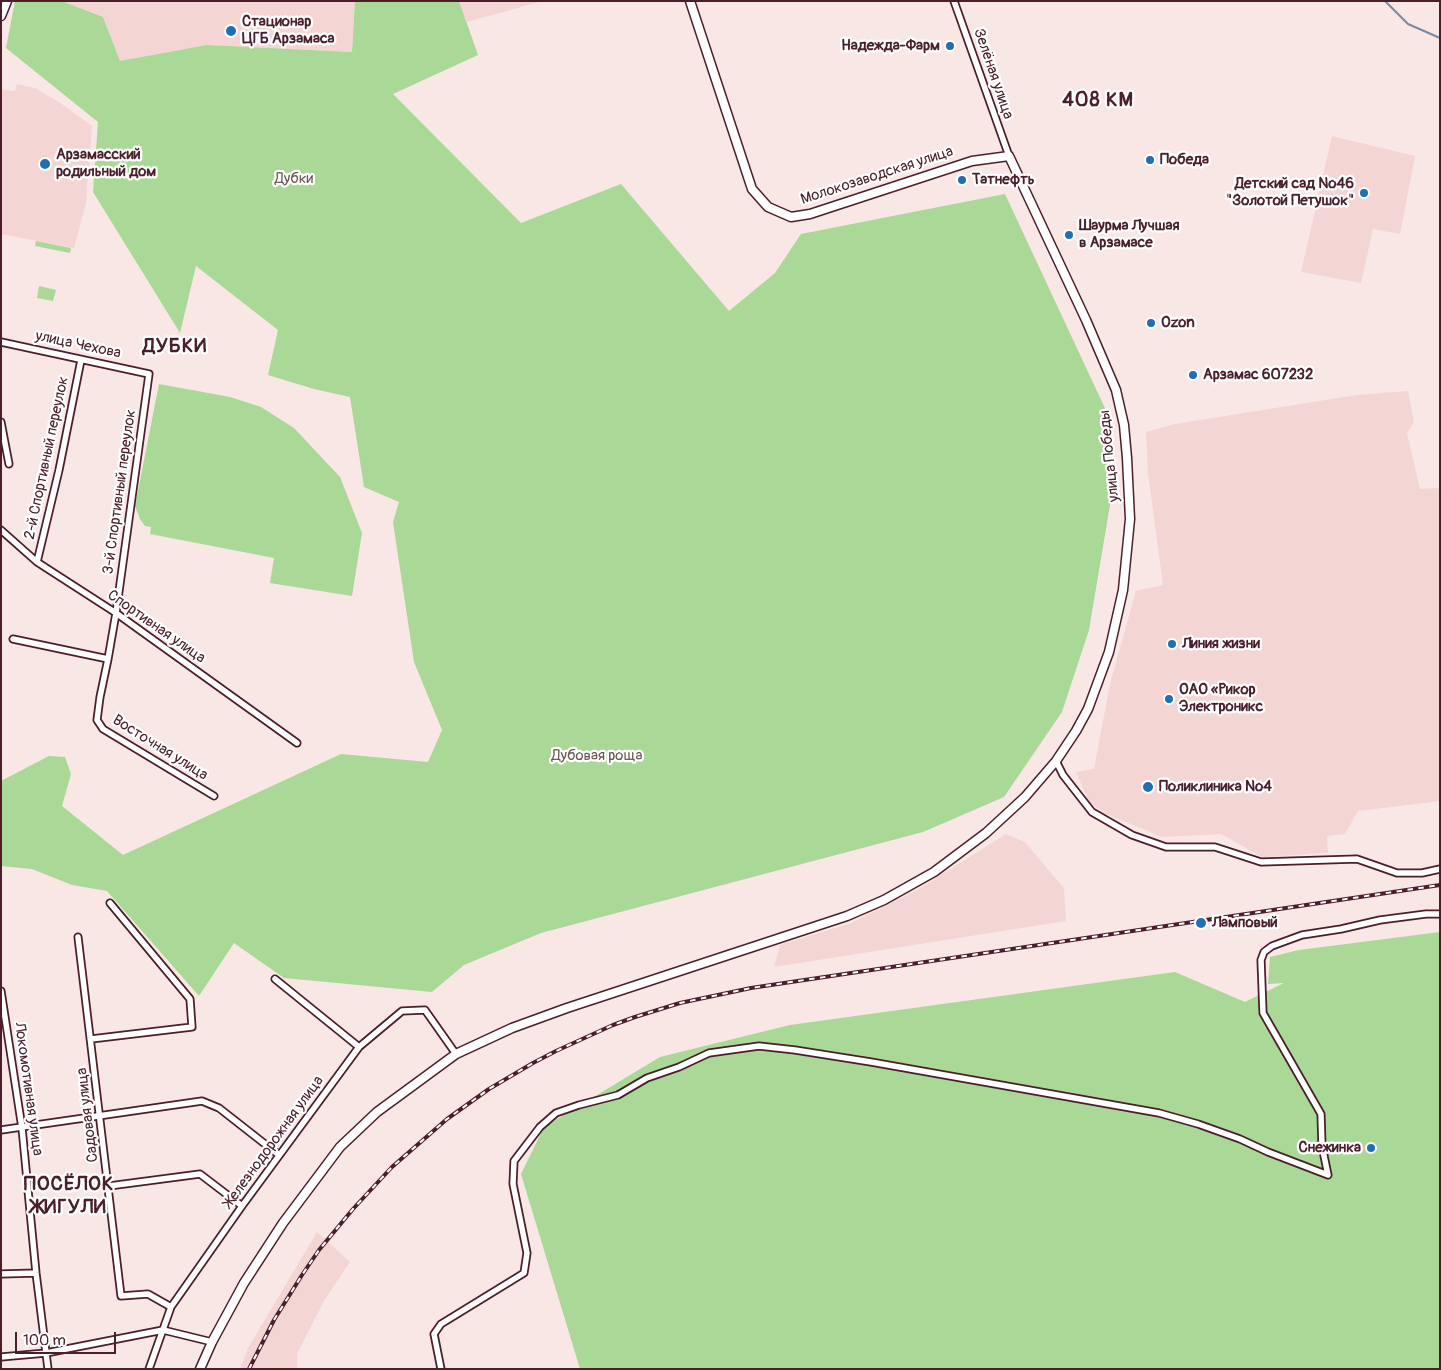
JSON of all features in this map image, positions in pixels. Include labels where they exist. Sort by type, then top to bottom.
[{"type":"street","points":[[1,16],[7,1]]},
{"type":"street","name":"Молокозаводская улица","points":[[690,1],[752,189],[768,207],[791,217],[810,214],[972,161],[1009,156]]},
{"type":"street","name":"Зелёная улица","points":[[954,1],[1009,156]]},
{"type":"street","name":"улица Победы","points":[[200,1369],[212,1342],[244,1283],[283,1223],[340,1148],[377,1112],[456,1054],[535,1019],[847,916],[884,900],[934,872],[986,832],[1025,797],[1056,761],[1088,709],[1110,652],[1123,590],[1130,519],[1127,458],[1124,426],[1116,390],[1086,320],[1009,156]]},
{"type":"street","name":"улица Чехова","points":[[1,342],[150,374]]},
{"type":"street","name":"2-й Спортивный переулок","points":[[37,562],[59,470],[81,360]]},
{"type":"street","name":"3-й Спортивный переулок","points":[[116,614],[150,374]]},
{"type":"street","points":[[1,422],[9,464]]},
{"type":"street","name":"Спортивная улица","points":[[1,530],[37,562],[116,614],[297,743]]},
{"type":"street","name":"Восточная улица","points":[[116,614],[97,720],[103,729],[214,796]]},
{"type":"street","points":[[13,639],[108,659]]},
{"type":"street","points":[[1056,761],[1063,775],[1092,812],[1132,835],[1166,847],[1215,847],[1261,862],[1357,859],[1397,873],[1422,873],[1440,869]]},
{"type":"street","points":[[92,1039],[192,1027],[190,998],[110,903]]},
{"type":"street","points":[[441,1369],[434,1334],[441,1324],[524,1273],[527,1252],[513,1184],[514,1161],[540,1127],[556,1114],[579,1105],[618,1095],[647,1078],[679,1067],[709,1053],[759,1046],[795,1050],[1159,1114],[1198,1124],[1240,1139],[1328,1176],[1322,1146],[1321,1114],[1263,1013],[1261,960],[1264,952],[1272,946],[1302,935],[1380,920],[1440,914]]},
{"type":"street","name":"Садовая улица","points":[[78,937],[122,1296],[148,1294],[171,1307]]},
{"type":"street","points":[[275,980],[359,1048]]},
{"type":"street","name":"Локомотивная улица","points":[[1,991],[4,1026],[22,1128],[36,1273],[48,1369]]},
{"type":"street","name":"Железнодорожная улица","points":[[149,1369],[171,1307],[279,1155],[359,1048],[402,1011],[425,1010],[456,1054]]},
{"type":"street","points":[[1,1130],[202,1101],[219,1108],[279,1155]]},
{"type":"street","points":[[109,1186],[200,1174],[242,1206]]},
{"type":"street","points":[[1,1274],[36,1273]]},
{"type":"street","points":[[1,1357],[46,1353],[164,1330],[212,1342]]},
{"type":"shaded area","name":"Стационар ЦГБ Арзамаса","points":[[62,1],[355,1],[352,52],[207,45],[120,62],[103,17]]},
{"type":"shaded area","points":[[459,1],[543,1],[467,22]]},
{"type":"shaded area","name":"Арзамасский родильный дом","points":[[17,84],[35,88],[59,102],[92,126],[86,203],[74,248],[1,234],[1,89],[15,91]]},
{"type":"shaded area","name":"Детский сад №46 \"Золотой Петушок\"","points":[[1332,136],[1415,156],[1400,234],[1373,229],[1361,283],[1301,272]]},
{"type":"shaded area","points":[[1408,391],[1414,422],[1407,433],[1420,489],[1440,488],[1440,801],[1358,811],[1345,834],[1327,836],[1328,853],[1262,857],[1221,834],[1163,837],[1106,814],[1089,802],[1076,772],[1094,769],[1110,684],[1136,591],[1163,585],[1148,473],[1146,432],[1175,424],[1357,395]]},
{"type":"shaded area","points":[[1006,834],[1025,842],[1064,888],[1066,921],[774,967],[780,945],[851,923],[919,889]]},
{"type":"shaded area","points":[[317,1232],[350,1262],[325,1299],[297,1354],[297,1369],[240,1369],[248,1348]]},
{"type":"green space","points":[[15,1],[62,1],[103,17],[120,61],[207,45],[352,52],[355,1],[459,1],[478,55],[393,94],[521,223],[621,184],[729,311],[775,273],[801,234],[1005,194],[1110,419],[1111,499],[1089,630],[1062,712],[1004,797],[923,832],[541,933],[464,965],[432,992],[284,978],[234,943],[199,996],[107,891],[72,885],[32,869],[1,866],[1,781],[49,756],[65,757],[71,774],[62,806],[123,855],[341,754],[428,762],[442,730],[414,662],[393,522],[399,502],[364,487],[350,397],[314,389],[268,375],[278,330],[196,266],[180,333],[93,192],[98,122],[6,48]]},
{"type":"green space","points":[[36,241],[71,248],[70,253],[35,246]]},
{"type":"green space","points":[[39,286],[56,290],[53,301],[37,298]]},
{"type":"green space","points":[[159,384],[230,397],[261,407],[294,428],[340,477],[362,533],[352,596],[270,583],[274,558],[150,534],[151,527],[145,526],[135,506]]},
{"type":"green space","points":[[1440,932],[1440,1369],[580,1369],[521,1174],[544,1127],[660,1057],[790,1025],[1175,972],[1245,1002],[1284,983],[1268,984],[1270,957],[1299,950]]},
{"type":"waterway","points":[[1385,1],[1408,24],[1440,38]]},
{"type":"railway","points":[[249,1369],[274,1320],[319,1250],[353,1209],[392,1167],[447,1119],[489,1089],[556,1051],[613,1025],[680,1003],[751,988],[1440,885]]},
{"type":"place","name":"Стационар ЦГБ Арзамаса","points":[[231,31]]},
{"type":"place","name":"Надежда-Фарм","points":[[950,46]]},
{"type":"place","name":"Победа","points":[[1150,160]]},
{"type":"place","name":"Арзамасский родильный дом","points":[[45,164]]},
{"type":"place","name":"Татнефть","points":[[962,180]]},
{"type":"place","name":"Детский сад №46 \"Золотой Петушок\"","points":[[1364,193]]},
{"type":"place","name":"Шаурма Лучшая в Арзамасе","points":[[1069,235]]},
{"type":"place","name":"Ozon","points":[[1151,323]]},
{"type":"place","name":"Арзамас 607232","points":[[1193,375]]},
{"type":"place","name":"Линия жизни","points":[[1172,644]]},
{"type":"place","name":"ОАО «Рикор Электроникс","points":[[1169,699]]},
{"type":"place","name":"Поликлиника №4","points":[[1148,787]]},
{"type":"place","name":"Ламповый","points":[[1201,923]]},
{"type":"place","name":"Снежинка","points":[[1371,1148]]},
{"type":"district","name":"408 КМ","points":[[1098,101]]},
{"type":"district","name":"ДУБКИ","points":[[175,347]]},
{"type":"district","name":"ПОСЁЛОК ЖИГУЛИ","points":[[69,1196]]},
{"type":"park label","name":"Дубки","points":[[294,179]]},
{"type":"park label","name":"Дубовая роща","points":[[597,756]]}]
